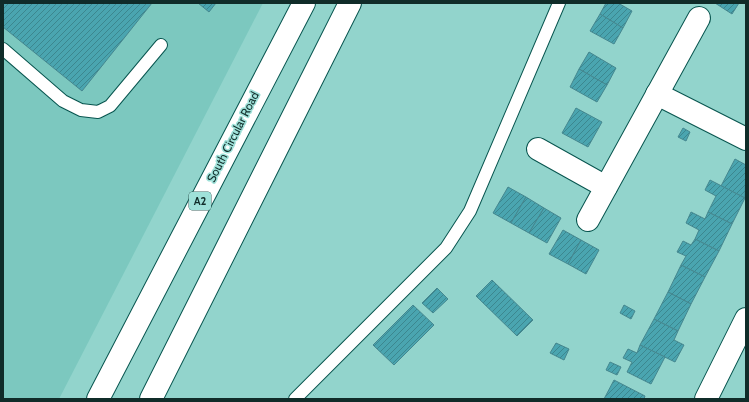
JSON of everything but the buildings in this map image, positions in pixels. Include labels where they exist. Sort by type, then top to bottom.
[{"type":"main road","name":"South Circular Road","points":[[98,399],[304,3]]},
{"type":"main road","points":[[151,399],[350,3]]},
{"type":"main road","points":[[588,220],[699,18]]},
{"type":"main road","points":[[657,94],[746,139]]},
{"type":"main road","points":[[538,149],[606,187]]},
{"type":"main road","points":[[706,399],[746,319]]},
{"type":"lane","points":[[295,399],[446,248],[466,218],[559,3]]},
{"type":"lane","points":[[3,50],[63,101],[81,110],[98,112],[110,106],[161,45]]},
{"type":"shaded area","points":[[3,3],[263,3],[59,399],[3,399]]}]
